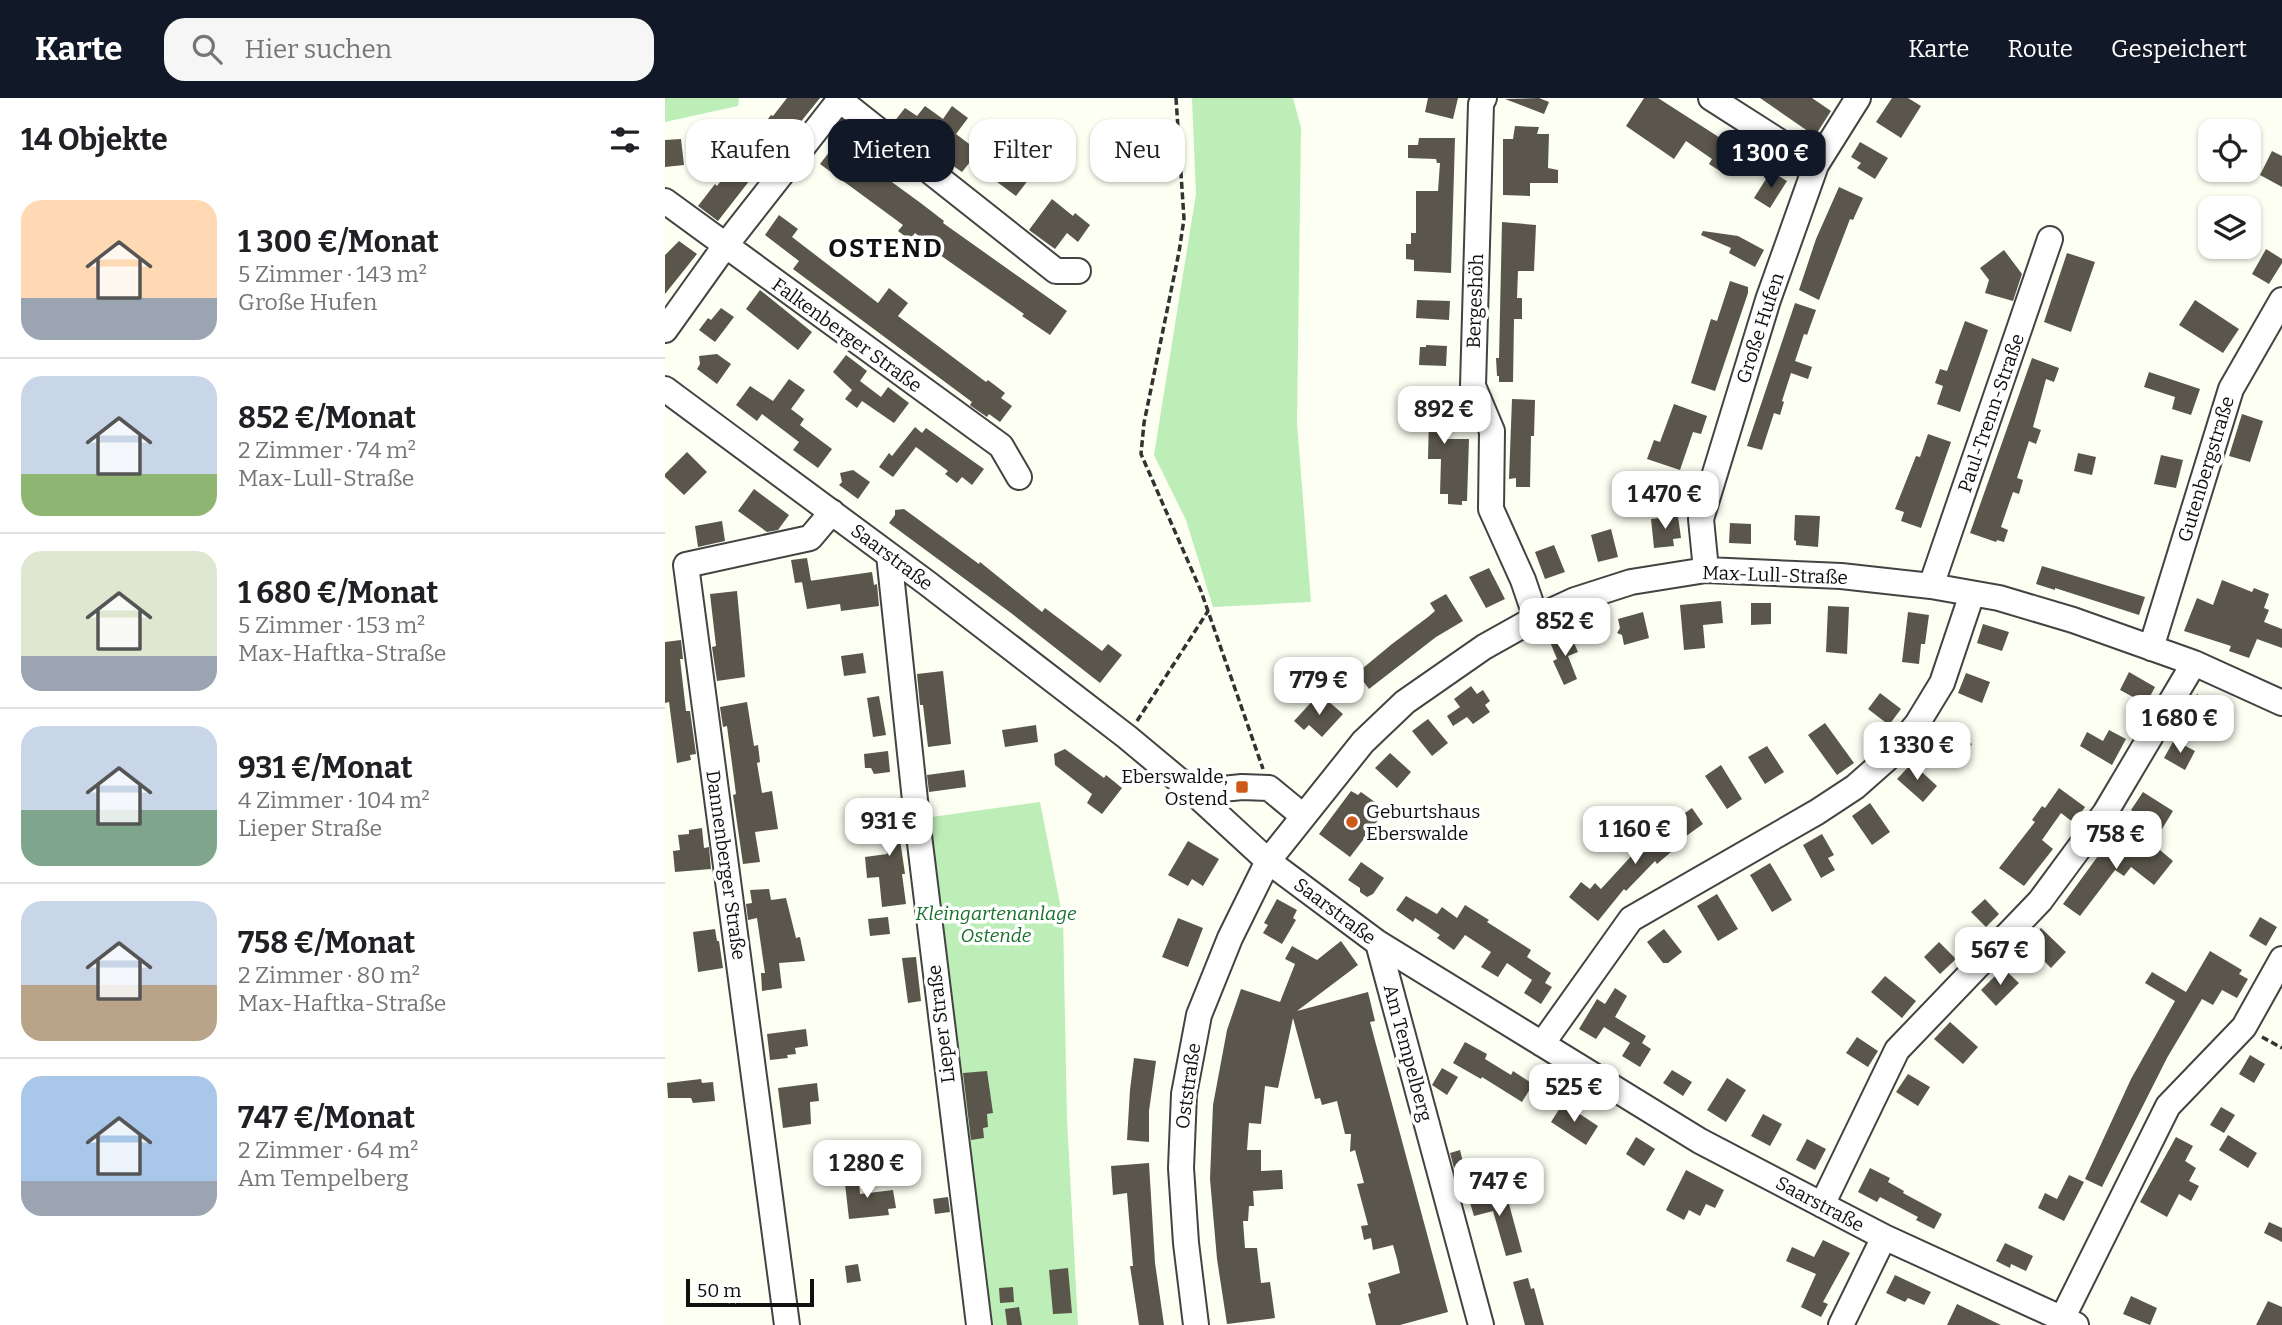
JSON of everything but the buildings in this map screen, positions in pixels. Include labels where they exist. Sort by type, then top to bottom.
[{"type":"street","name":"Bergeshöh","points":[[1484,98],[1481,104],[1473,386],[1492,431],[1491,509],[1523,580],[1536,618]]},
{"type":"street","points":[[1711,98],[1815,165]]},
{"type":"street","name":"Große Hufen","points":[[1706,570],[1701,519],[1768,300],[1815,165],[1858,98]]},
{"type":"street","points":[[665,330],[725,246],[841,99],[1056,271],[1078,271]]},
{"type":"street","name":"Falkenberger Straße","points":[[665,201],[1001,446],[1019,477]]},
{"type":"street","name":"Paul-Trenn-Straße","points":[[1931,586],[2050,239]]},
{"type":"street","name":"Gutenbergstraße","points":[[2151,648],[2231,389],[2282,300]]},
{"type":"street","name":"Saarstraße","points":[[665,388],[1127,737],[1193,792],[1268,861],[1378,943],[1700,1141],[1884,1237],[2069,1322]]},
{"type":"street","name":"Dannenberger Straße","points":[[787,1325],[686,565],[810,538],[832,512]]},
{"type":"street","name":"Lieper Straße","points":[[889,555],[916,819],[979,1325]]},
{"type":"street","name":"Max-Lull-Straße","points":[[1268,861],[1363,742],[1405,702],[1484,647],[1575,600],[1630,582],[1706,570],[1841,576],[1931,586],[1999,598],[2194,663],[2282,703]]},
{"type":"street","points":[[1542,1044],[1631,919],[1855,787],[1889,757],[1917,724],[1942,683],[1972,593]]},
{"type":"street","points":[[1822,1205],[1897,1050],[2040,901],[2105,813],[2194,663]]},
{"type":"street","points":[[1193,792],[1242,787],[1269,788],[1303,816]]},
{"type":"street","name":"Oststraße","points":[[1196,1325],[1186,1243],[1181,1168],[1184,1094],[1199,1015],[1230,938],[1268,861]]},
{"type":"street","name":"Am Tempelberg","points":[[1378,943],[1481,1325]]},
{"type":"street","points":[[2069,1322],[2168,1106],[2244,1027],[2282,959]]},
{"type":"street","points":[[1841,1325],[1884,1237]]},
{"type":"path","points":[[1176,98],[1184,219],[1144,423],[1141,454],[1201,591],[1269,788]]},
{"type":"path","points":[[1127,737],[1207,611]]},
{"type":"path","points":[[2258,1035],[2282,1048]]},
{"type":"green space","points":[[665,98],[739,98],[738,106],[665,122]]},
{"type":"green space","points":[[1192,98],[1293,98],[1301,128],[1297,423],[1311,602],[1213,607],[1186,520],[1154,455],[1196,194]]},
{"type":"green space","name":"Kleingartenanlage Ostende","points":[[1040,802],[1063,919],[1067,1119],[1078,1325],[979,1325],[917,819]]},
{"type":"place","name":"Eberswalde, Ostend","points":[[1242,787]]},
{"type":"place","name":"Geburtshaus Eberswalde","points":[[1352,822]]},
{"type":"district","name":"OSTEND","points":[[886,248]]}]
